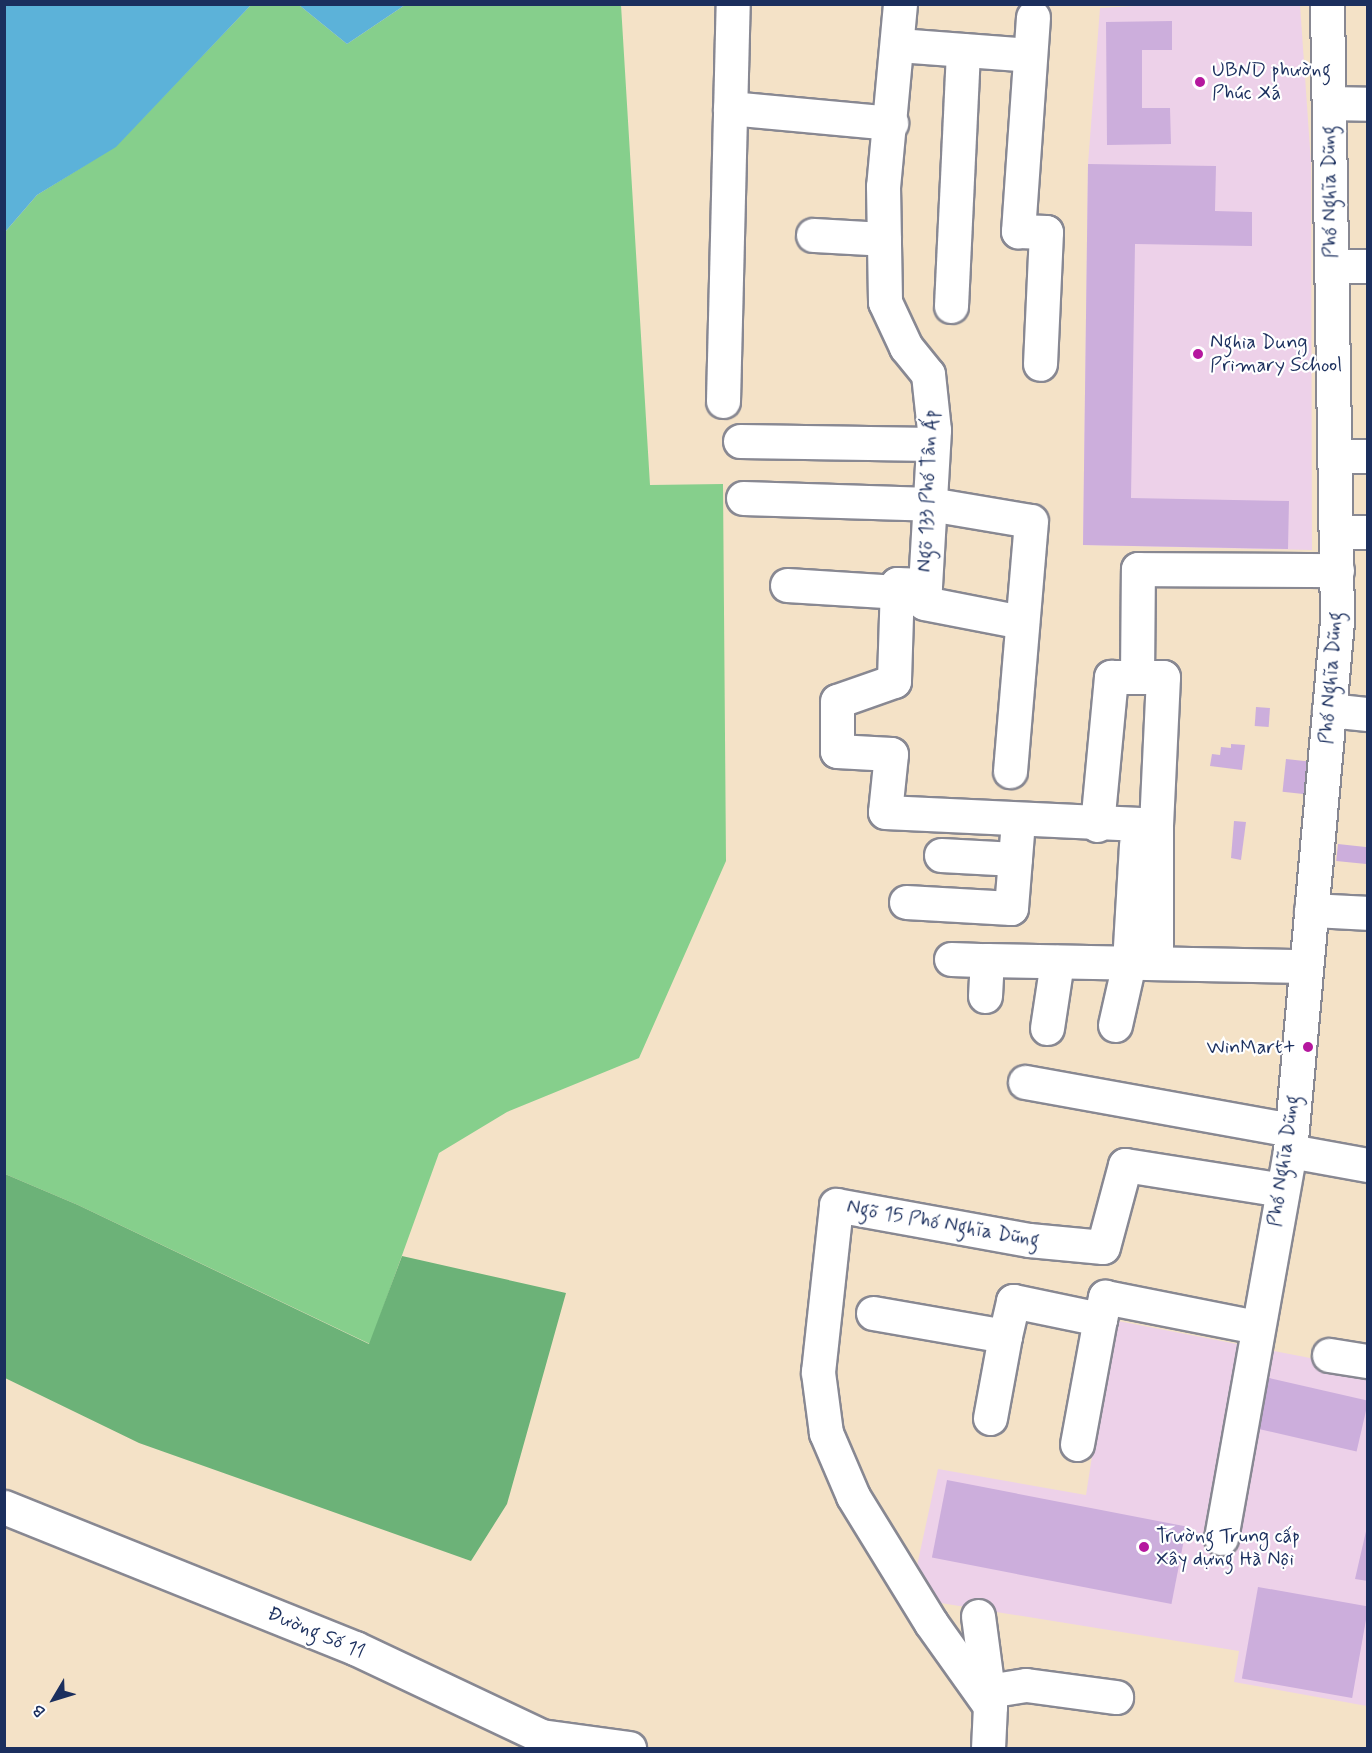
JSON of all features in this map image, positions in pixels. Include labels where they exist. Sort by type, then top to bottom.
[{"type":"street","points":[[723,401],[733,4]]},
{"type":"street","name":"Ngõ 133 Phố Tân Ấp","points":[[900,4],[891,123],[883,186],[885,302],[906,347],[928,374],[933,444],[930,504],[911,589],[924,603],[1022,622]]},
{"type":"street","name":"Phố Nghĩa Dũng","points":[[1221,1538],[1291,1140],[1337,621],[1336,570],[1352,532],[1335,456],[1327,4]]},
{"type":"street","points":[[1033,18],[1018,231],[1046,232],[1040,363]]},
{"type":"street","points":[[898,45],[1030,55]]},
{"type":"street","points":[[951,306],[963,50]]},
{"type":"street","points":[[1329,103],[1368,104]]},
{"type":"street","points":[[730,108],[891,123]]},
{"type":"street","points":[[813,235],[884,239]]},
{"type":"street","points":[[1332,266],[1368,266]]},
{"type":"street","points":[[740,441],[933,444]]},
{"type":"street","points":[[1335,456],[1368,456]]},
{"type":"street","points":[[743,498],[930,504],[1031,521],[1010,771]]},
{"type":"street","points":[[1137,677],[1138,569],[1336,570]]},
{"type":"street","points":[[787,585],[911,589],[894,681],[837,701],[837,751],[891,754],[885,812],[1146,826]]},
{"type":"street","points":[[1097,825],[1111,677],[1163,677],[1146,826],[1142,963],[1115,1025]]},
{"type":"street","points":[[1329,710],[1368,714]]},
{"type":"street","points":[[985,996],[998,960],[1011,908],[1018,820]]},
{"type":"street","points":[[941,855],[1015,859]]},
{"type":"street","points":[[906,902],[1011,908]]},
{"type":"street","points":[[1311,910],[1368,913]]},
{"type":"street","points":[[951,959],[1306,966]]},
{"type":"street","points":[[1047,1028],[1057,962]]},
{"type":"street","points":[[1025,1082],[1291,1140],[1368,1164]]},
{"type":"street","name":"Ngõ 15 Phố Nghĩa Dũng","points":[[989,1699],[931,1623],[854,1496],[826,1434],[818,1372],[836,1205],[1029,1240],[1103,1247],[1125,1165],[1282,1190]]},
{"type":"street","points":[[1077,1444],[1105,1297],[1255,1337]]},
{"type":"street","points":[[990,1418],[1012,1301],[1100,1319]]},
{"type":"street","points":[[873,1313],[1005,1336]]},
{"type":"street","points":[[1329,1355],[1368,1361]]},
{"type":"street","name":"Đường Số 11","points":[[4,1507],[355,1648],[541,1736],[629,1749]]},
{"type":"street","points":[[978,1616],[989,1699],[988,1749]]},
{"type":"street","points":[[989,1699],[1026,1685],[1116,1697]]},
{"type":"shaded area","name":"Nghia Dung Primary School","points":[[1172,4],[1300,5],[1311,163],[1312,550],[1083,545],[1088,164],[1100,8]]},
{"type":"shaded area","name":"Trường Trung cấp Xây dựng Hà Nội","points":[[1113,1320],[1367,1369],[1367,1706],[1234,1682],[1239,1651],[910,1598],[938,1469],[1086,1495]]},
{"type":"green space","points":[[251,5],[299,5],[347,44],[405,5],[621,5],[650,485],[723,484],[726,861],[639,1058],[507,1112],[439,1153],[370,1344],[78,1205],[5,1174],[5,232],[37,195],[116,146]]},
{"type":"green space","points":[[5,1174],[78,1205],[369,1344],[402,1256],[566,1293],[507,1504],[471,1561],[139,1443],[5,1378]]},
{"type":"water","points":[[5,4],[251,5],[116,147],[37,195],[5,232]]},
{"type":"water","points":[[299,5],[405,5],[347,44]]},
{"type":"building","points":[[1172,21],[1172,50],[1142,50],[1142,108],[1170,108],[1171,144],[1107,145],[1106,22]]},
{"type":"building","points":[[1088,164],[1216,166],[1215,211],[1252,212],[1252,246],[1135,244],[1131,498],[1289,501],[1288,549],[1083,545]]},
{"type":"building","points":[[1256,707],[1270,708],[1269,727],[1255,726]]},
{"type":"building","points":[[1231,744],[1245,745],[1242,770],[1210,766],[1212,754],[1220,755],[1221,747],[1231,748]]},
{"type":"building","points":[[1286,759],[1316,762],[1312,795],[1283,792]]},
{"type":"building","points":[[1234,821],[1246,822],[1241,860],[1231,858]]},
{"type":"building","points":[[1338,844],[1368,847],[1366,864],[1336,861]]},
{"type":"building","points":[[1265,1377],[1368,1401],[1357,1452],[1253,1428]]},
{"type":"building","points":[[947,1480],[1187,1527],[1171,1604],[932,1558]]},
{"type":"building","points":[[1368,1528],[1368,1581],[1355,1579]]},
{"type":"building","points":[[1258,1587],[1368,1606],[1352,1698],[1242,1679]]},
{"type":"place","name":"UBND phường Phúc Xá","points":[[1200,82]]},
{"type":"place","name":"Nghia Dung Primary School","points":[[1198,354]]},
{"type":"place","name":"WinMart+","points":[[1308,1047]]},
{"type":"place","name":"Trường Trung cấp Xây dựng Hà Nội","points":[[1144,1547]]}]
